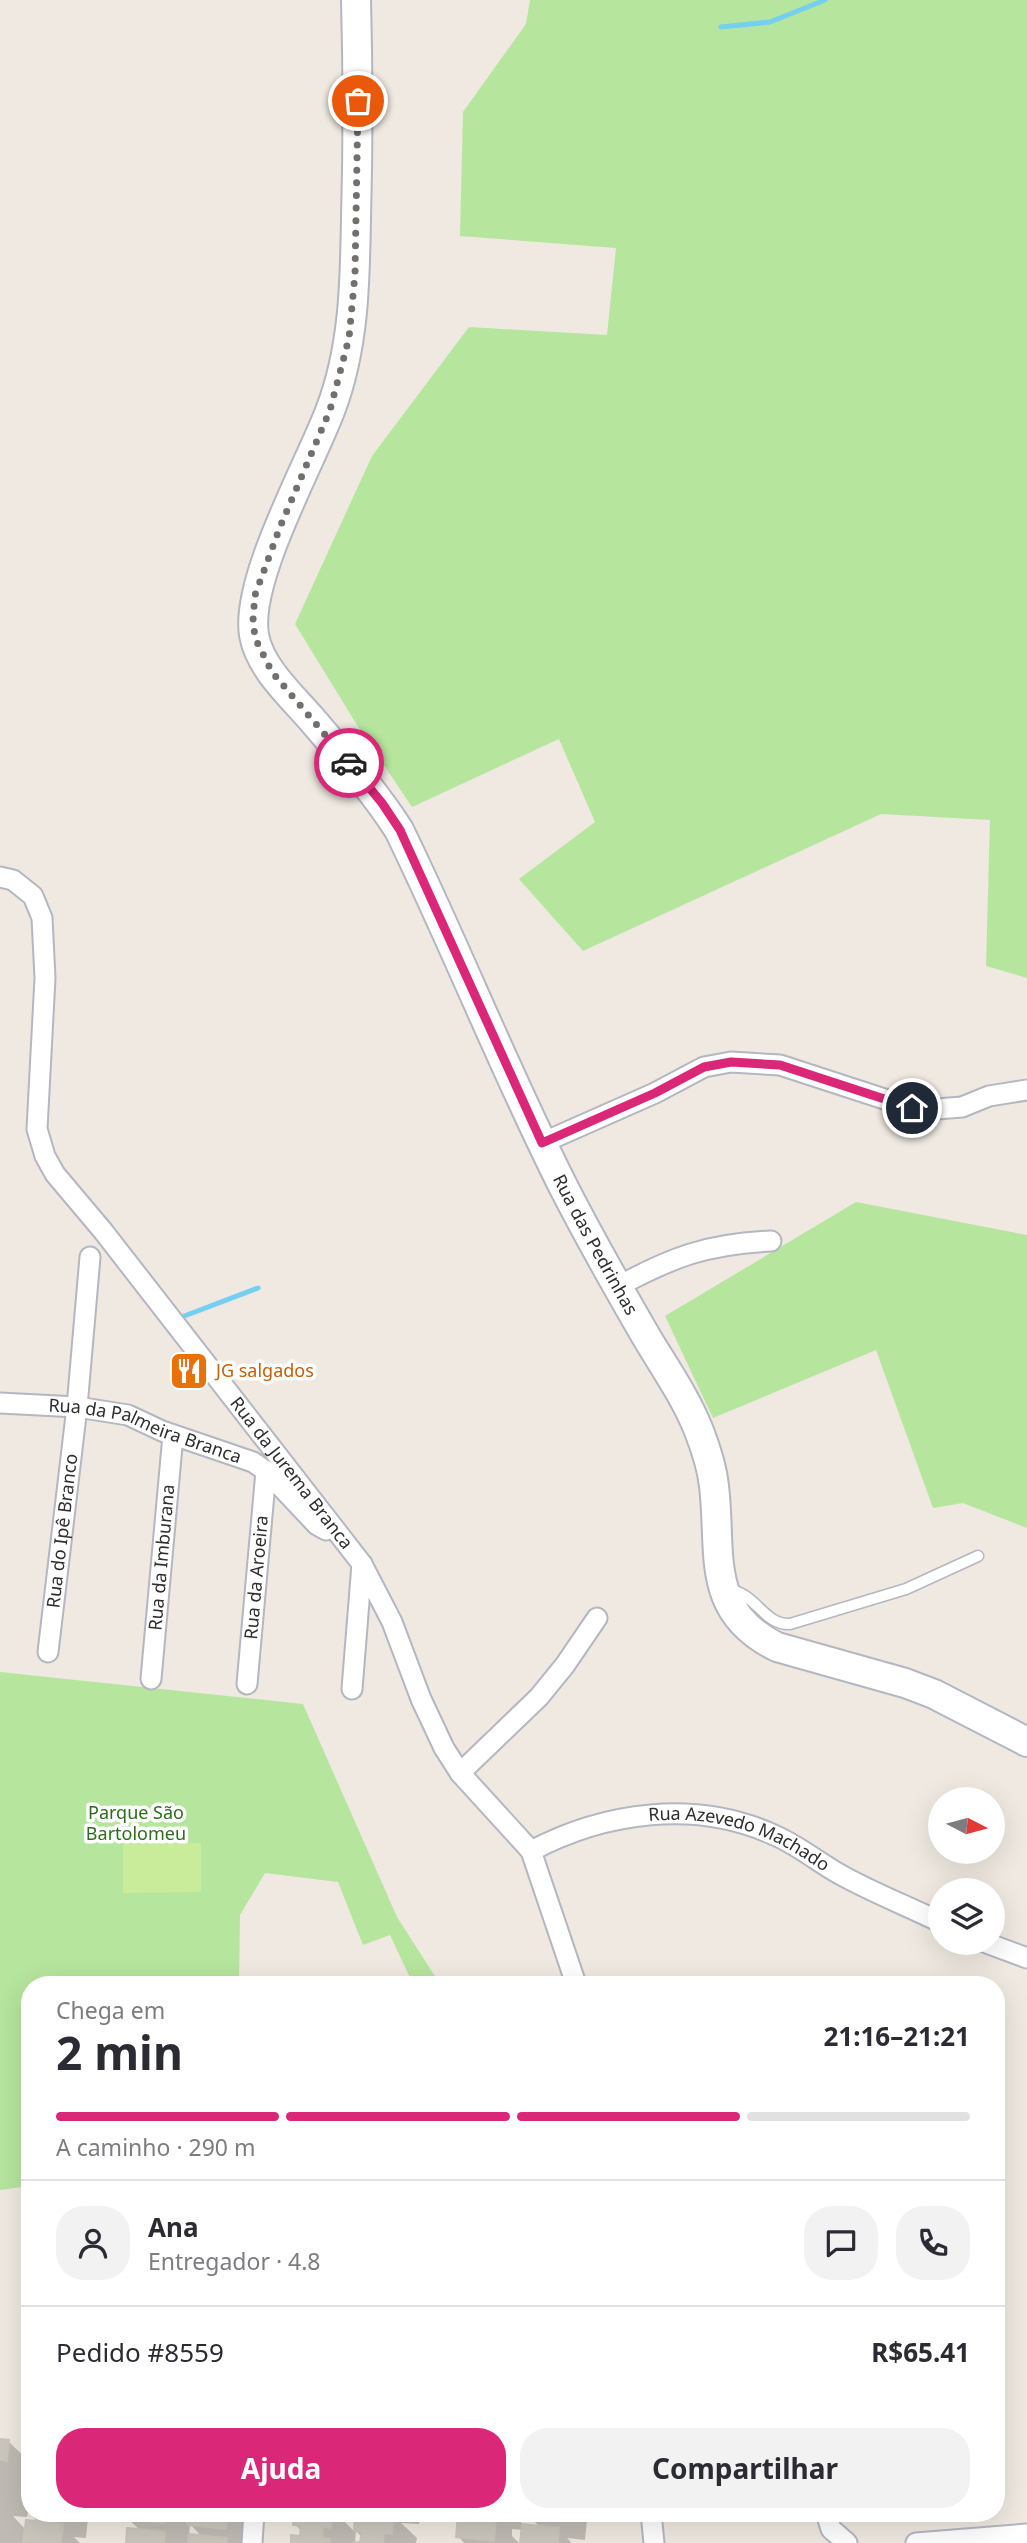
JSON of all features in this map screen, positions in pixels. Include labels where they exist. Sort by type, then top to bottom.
[{"type":"main road","name":"Rua das Pedrinhas","points":[[356,0],[359,127],[354,296],[349,338],[330,410],[280,527],[255,595],[255,638],[272,672],[382,803],[400,830],[542,1143],[617,1287],[698,1427],[708,1455],[714,1486],[719,1571],[723,1588],[739,1620],[759,1638],[777,1647],[868,1671],[934,1694],[1027,1742]]},
{"type":"street","name":"Rua da Jurema Branca","points":[[0,877],[13,880],[33,896],[43,918],[45,959],[37,1129],[45,1156],[55,1174],[103,1231],[362,1564],[392,1622],[433,1728],[460,1773],[531,1850]]},
{"type":"street","points":[[542,1143],[655,1093],[704,1067],[731,1062],[780,1065],[912,1108],[962,1107],[989,1096],[1027,1090]]},
{"type":"street","points":[[617,1287],[661,1263],[691,1252],[737,1243],[771,1241]]},
{"type":"street","name":"Rua do Ipê Branco","points":[[48,1652],[77,1407],[90,1256]]},
{"type":"street","name":"Rua da Palmeira Branca","points":[[0,1403],[77,1407],[128,1415],[173,1435],[253,1462],[266,1471],[317,1525],[343,1540]]},
{"type":"street","name":"Rua da Imburana","points":[[151,1679],[173,1435]]},
{"type":"street","name":"Rua da Aroeira","points":[[247,1684],[266,1471]]},
{"type":"street","points":[[352,1689],[362,1564]]},
{"type":"street","points":[[460,1773],[539,1698],[597,1618]]},
{"type":"street","name":"Rua Azevedo Machado","points":[[531,1850],[563,1834],[624,1817],[677,1813],[720,1818],[774,1835],[850,1880],[928,1916]]},
{"type":"street","points":[[531,1850],[573,1976]]},
{"type":"street","points":[[1005,1950],[1027,1958]]},
{"type":"street","points":[[252,2543],[253,2522]]},
{"type":"street","points":[[652,2522],[654,2543]]},
{"type":"street","points":[[829,2522],[831,2529],[847,2543]]},
{"type":"street","points":[[916,2543],[1027,2536],[1025,2543]]},
{"type":"lane","points":[[723,1588],[749,1596],[776,1622],[790,1624],[906,1588],[978,1556]]},
{"type":"green space","points":[[530,0],[1027,0],[1027,978],[986,966],[990,820],[881,814],[583,951],[519,879],[595,822],[559,739],[412,807],[357,725],[295,624],[372,456],[469,327],[607,335],[616,248],[460,236],[463,112],[526,24]]},
{"type":"green space","points":[[856,1202],[1027,1235],[1027,1528],[963,1503],[933,1508],[876,1350],[713,1418],[665,1316]]},
{"type":"green space","name":"Parque São Bartolomeu","points":[[0,1672],[303,1704],[397,1917],[435,1976],[409,1976],[390,1935],[363,1945],[338,1882],[265,1873],[240,1915],[239,1976],[21,1976],[21,2187],[0,2190]]},
{"type":"green space","points":[[201,1843],[201,1892],[123,1893],[123,1844]]},
{"type":"building","points":[[0,2439],[9,2440],[7,2461],[0,2460]]},
{"type":"building","points":[[26,2522],[63,2524],[61,2543],[23,2542]]},
{"type":"building","points":[[188,2522],[227,2522],[226,2529],[188,2525]]},
{"type":"building","points":[[293,2522],[331,2522],[331,2528],[323,2527],[322,2538],[330,2539],[329,2543],[291,2543],[291,2535],[300,2536],[301,2526],[293,2525]]},
{"type":"building","points":[[354,2522],[393,2522],[392,2534],[384,2533],[383,2543],[352,2543],[360,2542],[362,2532],[354,2531]]},
{"type":"building","points":[[457,2522],[496,2522],[494,2541],[456,2537]]},
{"type":"building","points":[[522,2524],[559,2528],[558,2543],[520,2543]]},
{"type":"building","points":[[127,2528],[165,2532],[164,2543],[126,2543]]},
{"type":"building","points":[[189,2534],[227,2538],[226,2543],[188,2543]]},
{"type":"waterway","points":[[721,27],[770,22],[825,0]]},
{"type":"waterway","points":[[179,1318],[258,1288]]},
{"type":"way so far","points":[[349,763],[272,672],[255,638],[253,618],[255,595],[280,527],[330,410],[349,338],[354,307],[358,101]]},
{"type":"place","name":"JG salgados","points":[[189,1371]]},
{"type":"route","points":[[349,763],[400,830],[542,1143],[655,1093],[704,1067],[731,1062],[780,1065],[912,1108]]}]
